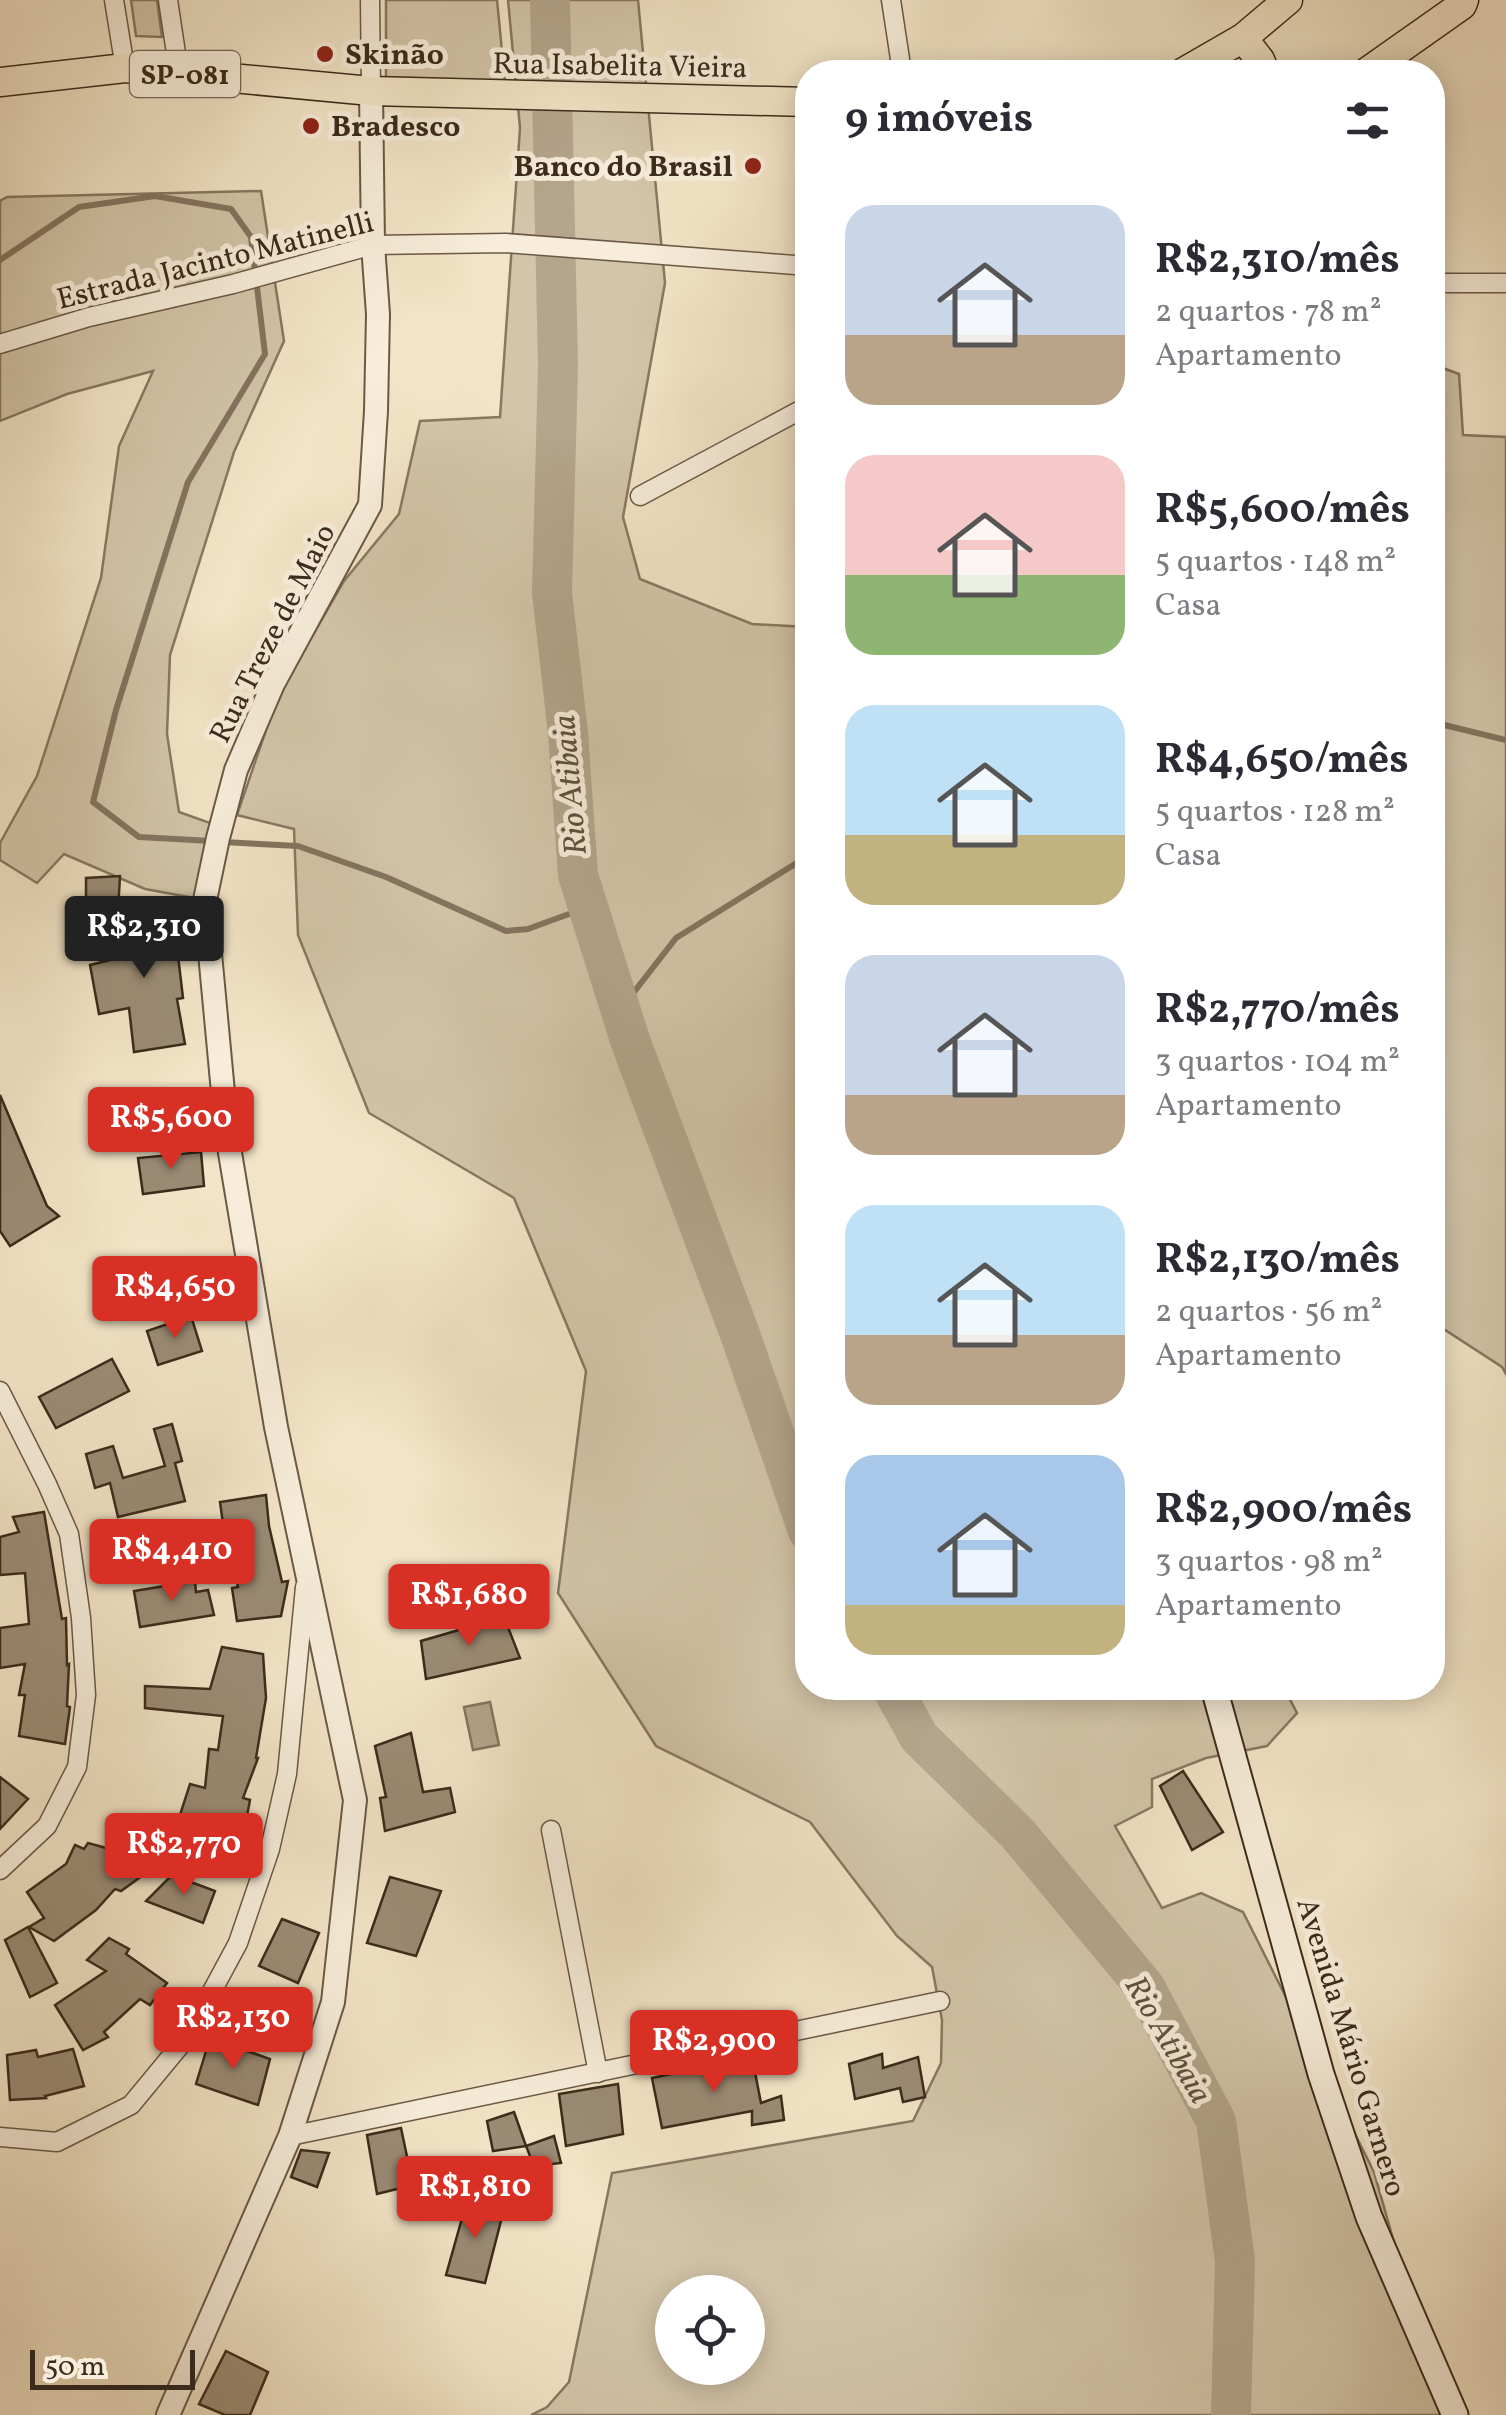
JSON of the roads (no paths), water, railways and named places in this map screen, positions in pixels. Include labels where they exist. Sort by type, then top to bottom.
[{"type":"main road","points":[[1205,60],[1243,38],[1288,0]]},
{"type":"main road","points":[[1384,60],[1465,2]]},
{"type":"main road","points":[[1243,38],[1260,60]]},
{"type":"main road","name":"SP-081","points":[[0,82],[125,68],[370,91]]},
{"type":"main road","name":"Rua Isabelita Vieira","points":[[370,91],[795,102]]},
{"type":"main road","name":"Avenida Mário Garnero","points":[[1217,1700],[1321,2074],[1369,2217],[1455,2415]]},
{"type":"street","points":[[114,0],[125,68]]},
{"type":"street","points":[[168,0],[179,73]]},
{"type":"street","points":[[370,0],[370,91]]},
{"type":"street","points":[[891,0],[900,60]]},
{"type":"street","name":"Rua Treze de Maio","points":[[168,2415],[290,2136],[333,2002],[355,1800],[276,1427],[227,1134],[206,900],[236,770],[274,684],[370,505],[378,314],[370,91]]},
{"type":"street","name":"Estrada Jacinto Matinelli","points":[[0,344],[89,317],[233,284],[373,244],[506,243],[795,265]]},
{"type":"street","points":[[1445,283],[1506,282]]},
{"type":"street","points":[[640,496],[795,413]]},
{"type":"street","points":[[0,1391],[69,1534],[86,1694],[77,1767],[47,1826],[0,1870]]},
{"type":"street","points":[[0,2137],[56,2142],[131,2105],[188,2036],[238,1944],[270,1849],[286,1774],[306,1571]]},
{"type":"street","points":[[552,1830],[598,2072]]},
{"type":"street","points":[[290,2136],[940,2002]]},
{"type":"waterway","name":"Rio Atibaia","points":[[550,0],[558,366],[552,593],[568,733],[578,875],[631,1043],[795,1493]]},
{"type":"waterway","points":[[0,260],[79,207],[155,196],[231,209],[251,237],[265,354],[188,482],[116,710],[93,802],[139,837],[211,841]]},
{"type":"waterway","points":[[1445,725],[1506,740]]},
{"type":"waterway","points":[[223,842],[298,846],[386,877],[506,931],[528,929],[588,907]]},
{"type":"waterway","points":[[620,1010],[676,938],[795,864]]},
{"type":"waterway","name":"Rio Atibaia","points":[[899,1700],[919,1737],[1018,1834],[1145,1987],[1216,2121],[1235,2261],[1231,2415]]},
{"type":"place","name":"Skinão","points":[[325,54]]},
{"type":"place","name":"Bradesco","points":[[311,126]]},
{"type":"place","name":"Banco do Brasil","points":[[753,166]]}]
